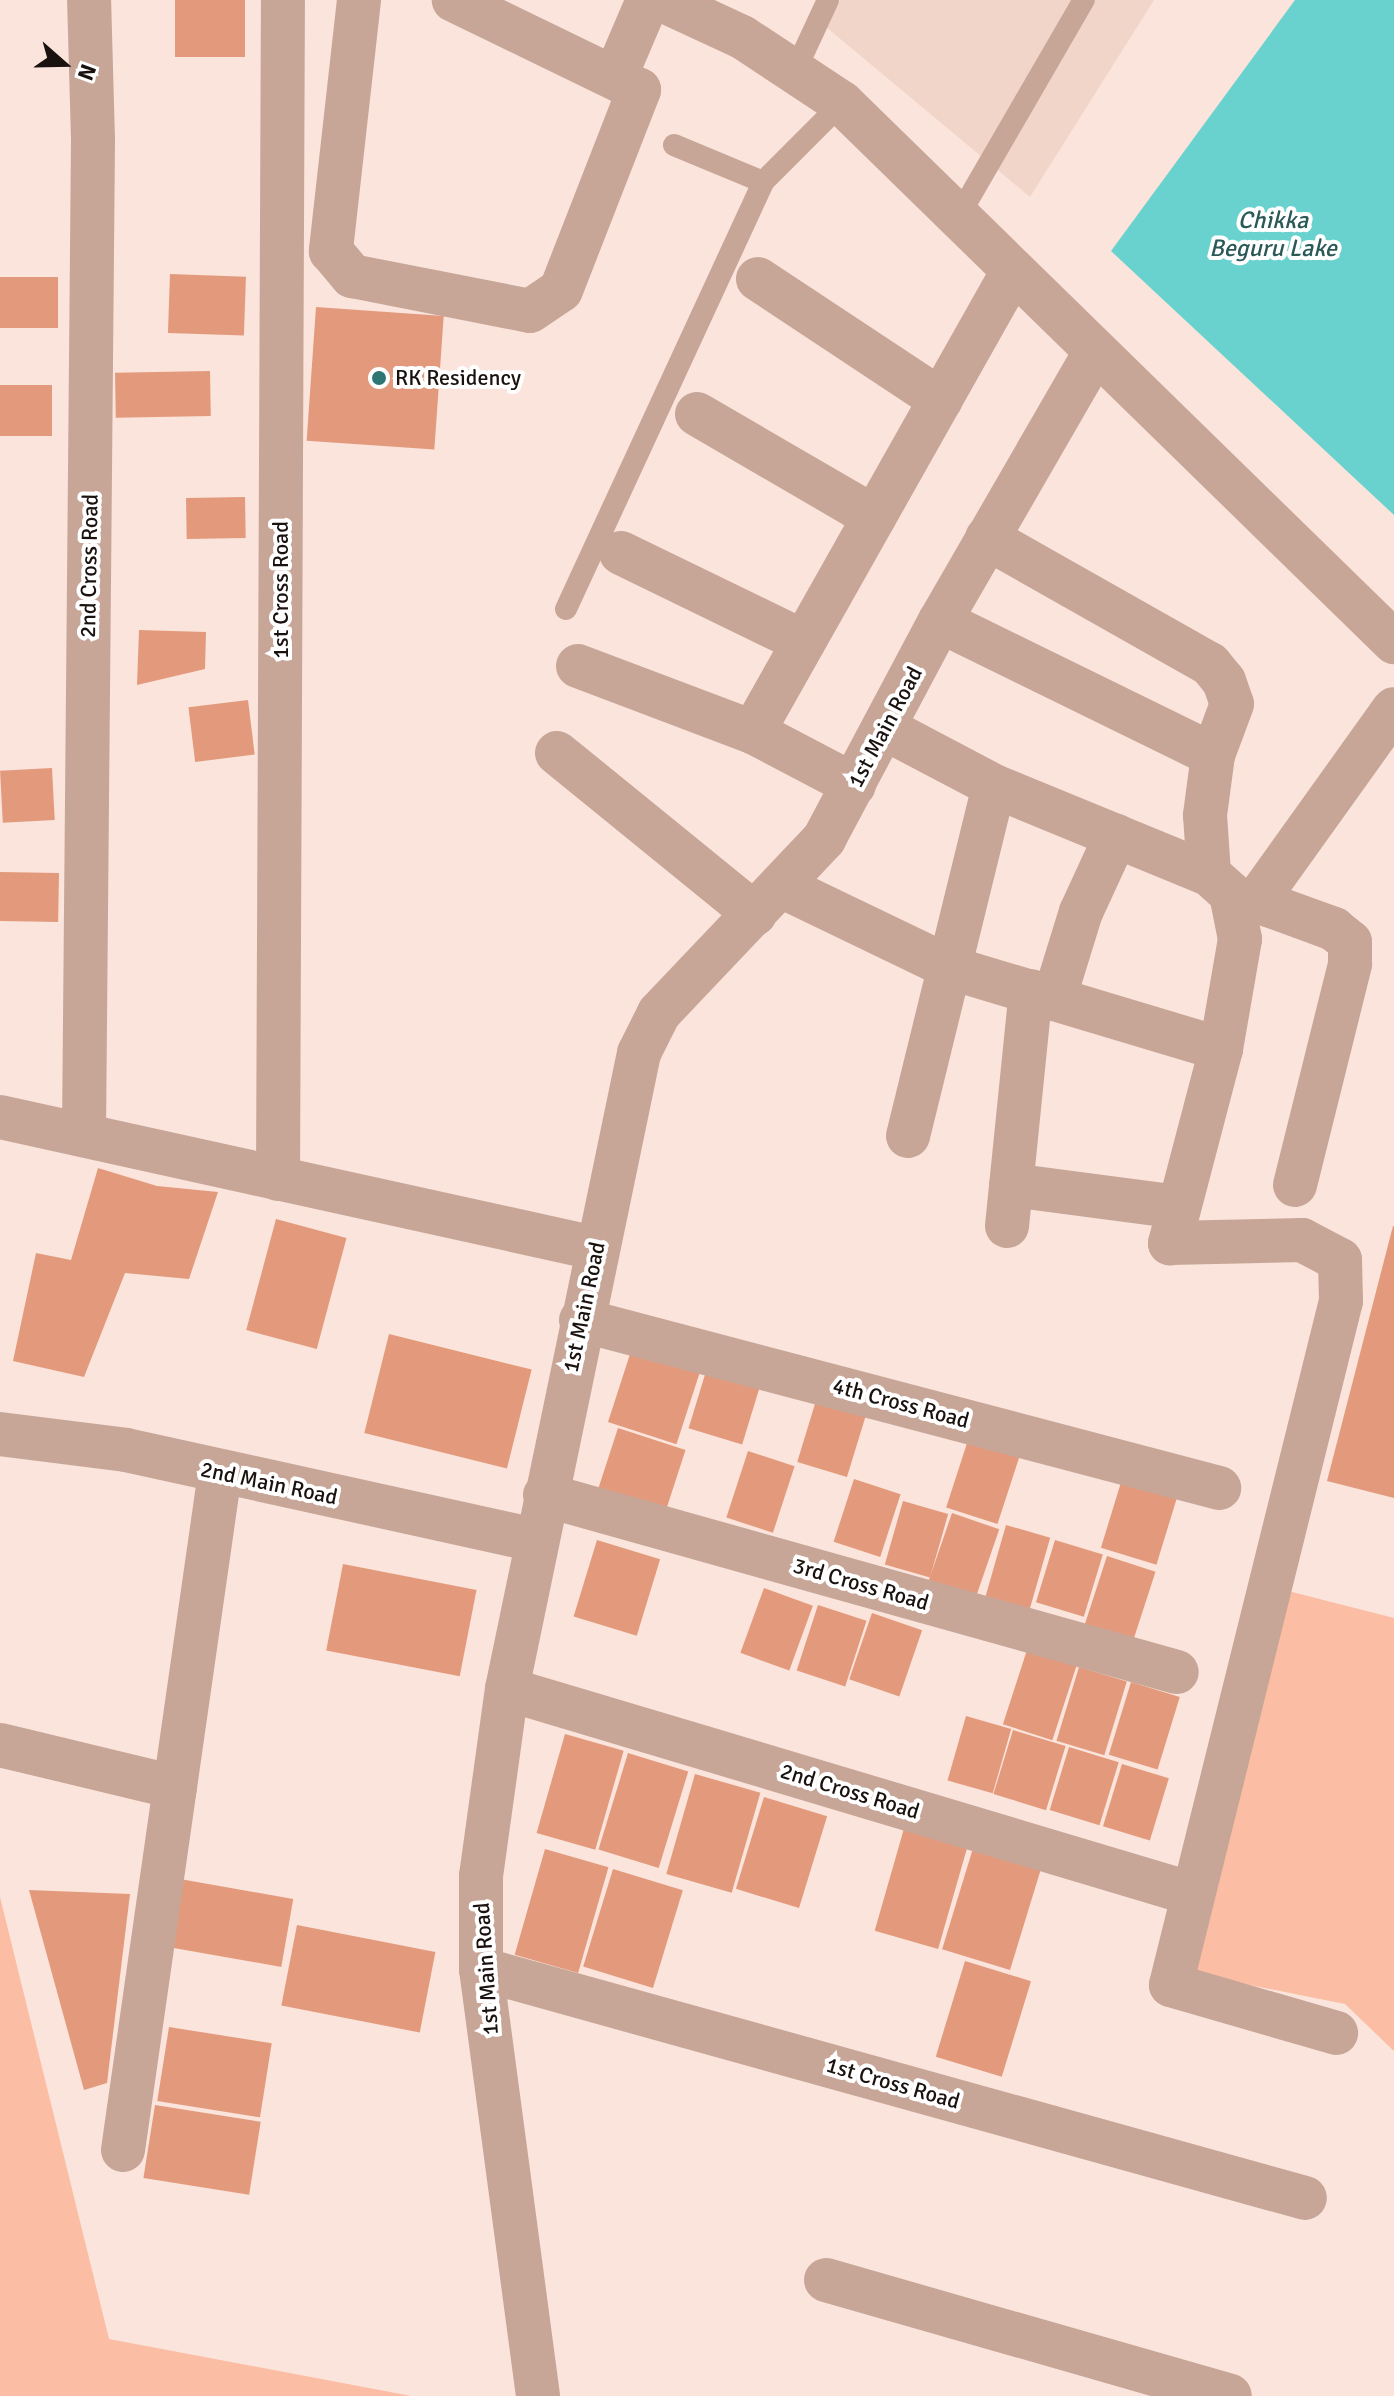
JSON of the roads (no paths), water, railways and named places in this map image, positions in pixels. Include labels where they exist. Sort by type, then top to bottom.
[{"type":"street","name":"2nd Cross Road","points":[[84,1132],[93,156],[89,0]]},
{"type":"street","name":"1st Cross Road","points":[[278,1179],[283,0]]},
{"type":"street","points":[[359,0],[331,251],[352,276],[530,311],[561,290],[633,115],[639,90],[616,75],[454,0]]},
{"type":"street","points":[[616,75],[648,0]]},
{"type":"street","points":[[662,0],[742,37],[842,103],[1394,642]]},
{"type":"street","points":[[282,195],[336,188]]},
{"type":"street","points":[[753,732],[1013,271]]},
{"type":"street","points":[[758,279],[941,400]]},
{"type":"street","name":"1st Main Road","points":[[538,2396],[481,1969],[482,1862],[507,1689],[545,1495],[595,1248],[647,1033],[659,1013],[769,901],[824,839],[886,729],[940,621],[1095,352]]},
{"type":"street","points":[[697,414],[874,517]]},
{"type":"street","points":[[987,538],[1210,664],[1224,681],[1232,704],[1213,755],[1205,815],[1209,874]]},
{"type":"street","points":[[621,553],[804,642]]},
{"type":"street","points":[[940,621],[1213,755]]},
{"type":"street","points":[[578,666],[753,732],[854,785]]},
{"type":"street","points":[[1295,1185],[1350,964],[1350,942],[1334,929],[1268,905],[1265,889],[1394,709]]},
{"type":"street","points":[[886,729],[994,786],[1209,874],[1231,894],[1240,939],[1221,1049],[1170,1243],[1302,1240],[1340,1260],[1341,1301],[1171,1985],[1336,2033]]},
{"type":"street","points":[[557,753],[769,901],[951,968],[1221,1049]]},
{"type":"street","points":[[908,1136],[994,786]]},
{"type":"street","points":[[1116,836],[1043,995],[1009,1205],[1179,1207]]},
{"type":"street","points":[[0,1117],[84,1132],[278,1179],[595,1248]]},
{"type":"street","name":"4th Cross Road","points":[[581,1320],[1219,1488]]},
{"type":"street","name":"2nd Main Road","points":[[0,1434],[111,1448],[537,1540]]},
{"type":"street","points":[[123,2150],[220,1473]]},
{"type":"street","name":"3rd Cross Road","points":[[545,1495],[1177,1672]]},
{"type":"street","name":"2nd Cross Road","points":[[507,1689],[1193,1894]]},
{"type":"street","points":[[0,1745],[175,1787]]},
{"type":"street","name":"1st Cross Road","points":[[481,1969],[1305,2198]]},
{"type":"street","points":[[826,2280],[1230,2396]]},
{"type":"lane","points":[[795,71],[828,0]]},
{"type":"lane","points":[[958,217],[1084,0]]},
{"type":"lane","points":[[566,609],[763,182],[842,103]]},
{"type":"lane","points":[[674,145],[763,182]]},
{"type":"water","name":"Chikka Beguru Lake","points":[[1295,0],[1394,0],[1394,515],[1111,251]]},
{"type":"place","name":"RK Residency","points":[[379,378]]}]
